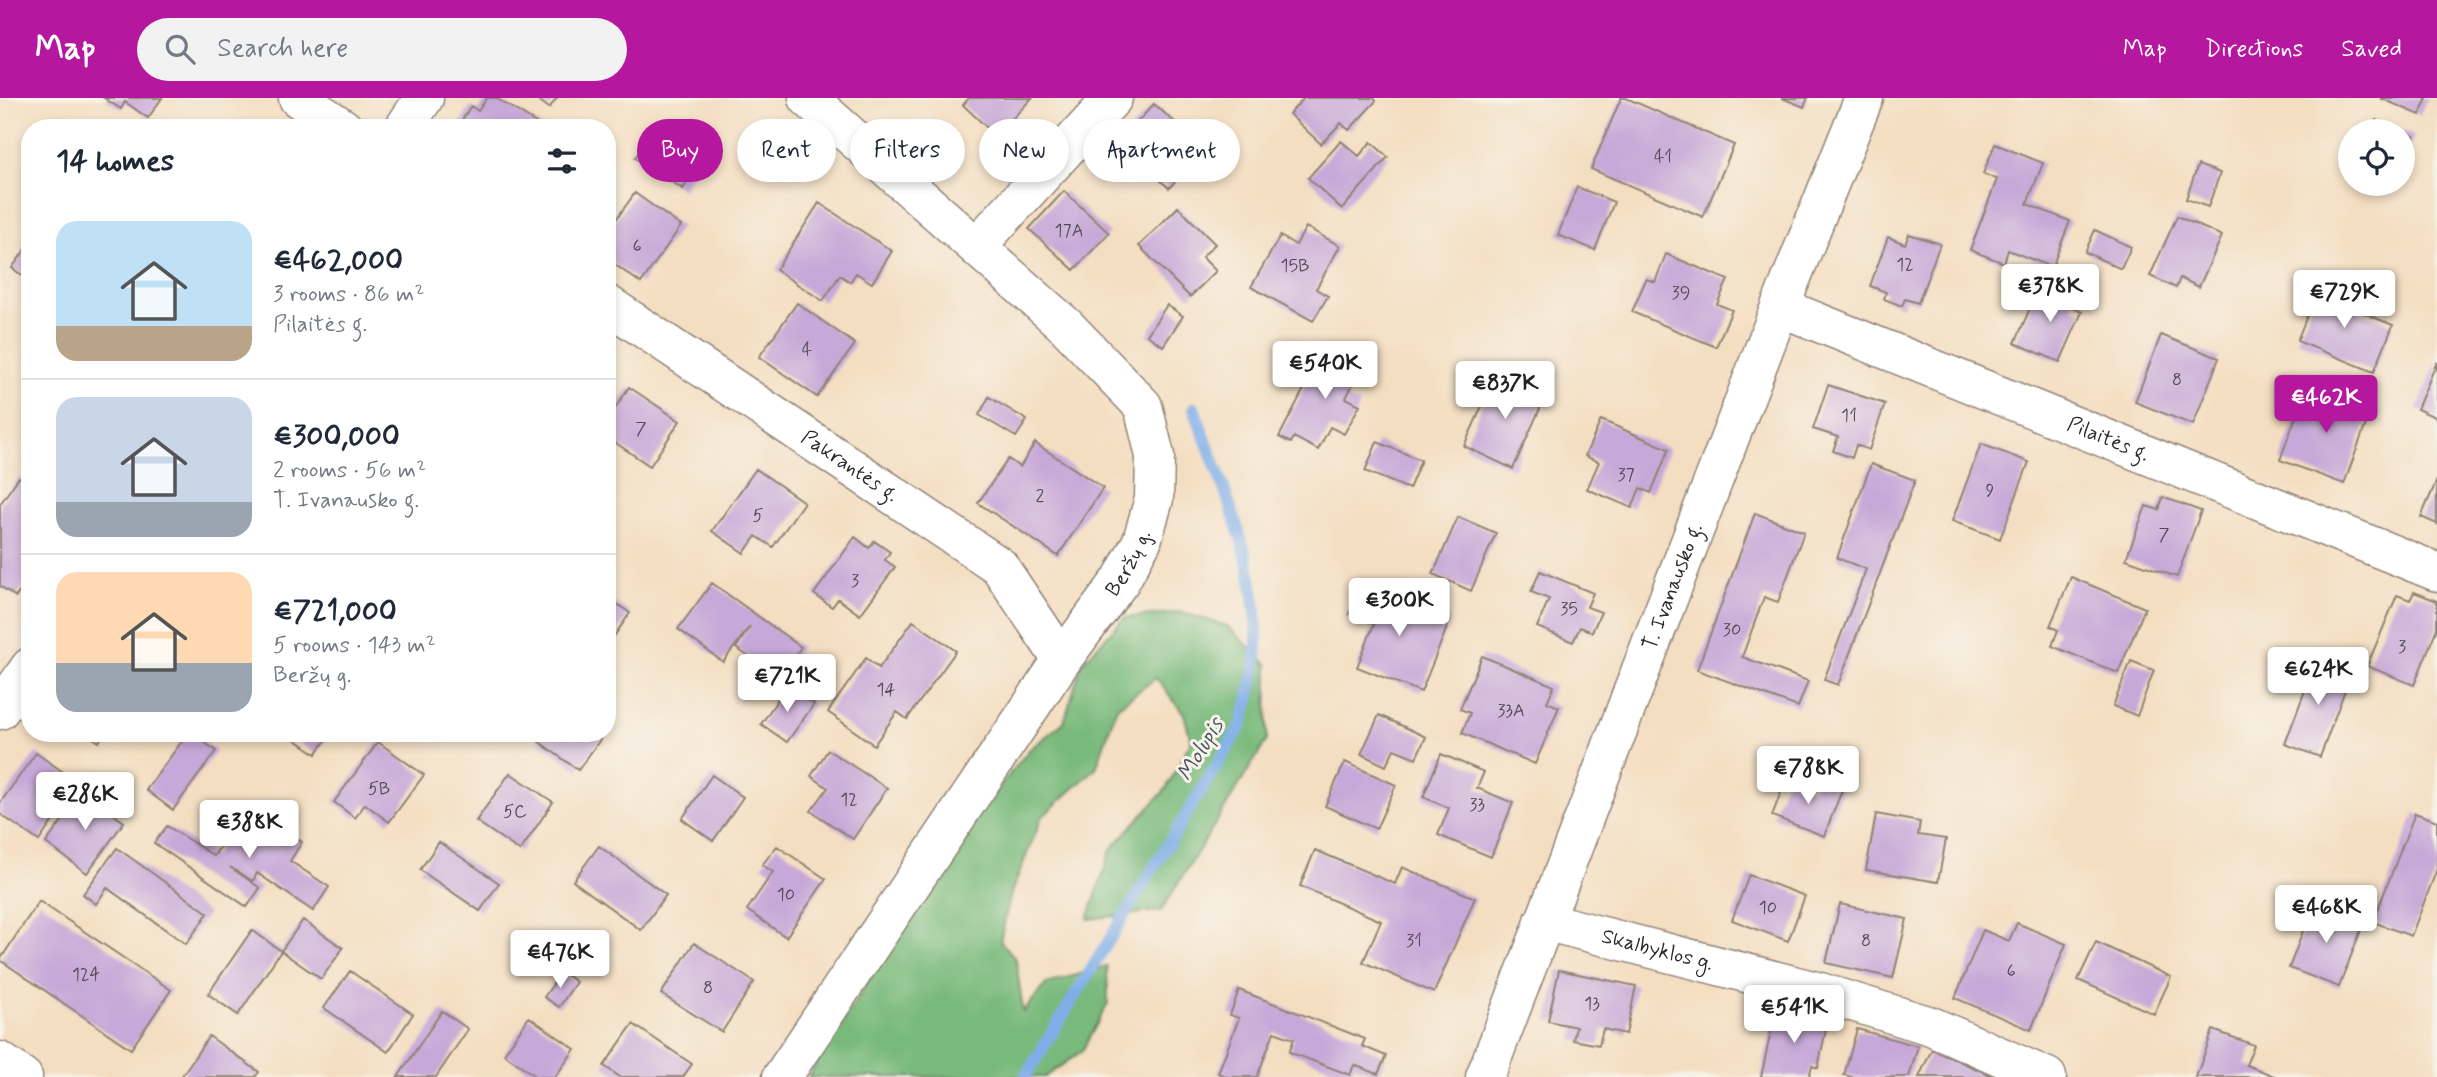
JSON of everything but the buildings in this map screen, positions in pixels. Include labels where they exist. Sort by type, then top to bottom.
[{"type":"street","points":[[298,98],[330,119]]},
{"type":"street","points":[[410,119],[424,98]]},
{"type":"street","name":"Beržų g.","points":[[782,1077],[1062,660],[1121,580],[1142,541],[1154,499],[1155,456],[1143,406],[1066,326],[807,98]]},
{"type":"street","points":[[977,246],[1114,98]]},
{"type":"street","name":"T. Ivanausko g.","points":[[1485,1077],[1780,307],[1864,98]]},
{"type":"street","name":"Pilaitės g.","points":[[1780,307],[2437,572]]},
{"type":"street","name":"Pakrantės g.","points":[[616,310],[999,566],[1062,660]]},
{"type":"street","points":[[0,710],[21,680]]},
{"type":"street","name":"Skalbyklos g.","points":[[1544,921],[1820,992],[1931,1026],[2047,1077]]},
{"type":"street","points":[[0,1061],[23,1077]]},
{"type":"green space","points":[[1180,612],[1227,626],[1268,665],[1267,740],[1161,911],[1088,919],[1111,849],[1166,789],[1191,741],[1184,714],[1156,678],[1117,707],[1096,768],[1042,817],[1011,893],[1000,941],[1016,960],[1023,1012],[1046,984],[1107,966],[1108,1003],[1082,1051],[1045,1077],[808,1077],[957,840],[1029,750],[1064,722],[1082,663],[1124,618]]},
{"type":"waterway","name":"Molupis","points":[[1025,1077],[1242,724],[1248,702],[1257,647],[1251,577],[1235,519],[1194,408]]}]
